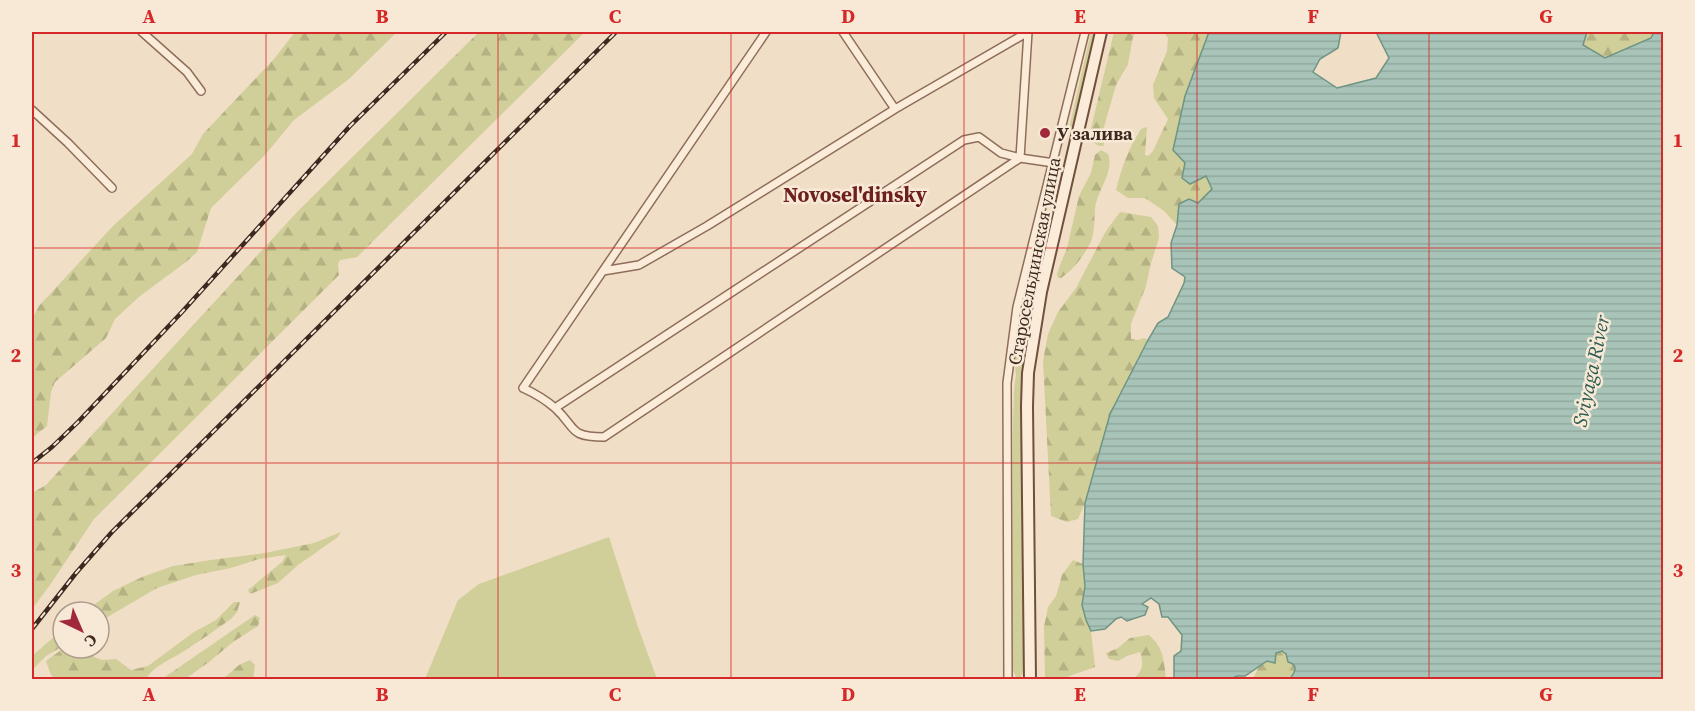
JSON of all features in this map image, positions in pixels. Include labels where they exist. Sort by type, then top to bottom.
[{"type":"main road","name":"Старосельдинская улица","points":[[1030,680],[1027,395],[1030,362],[1041,292],[1101,32]]},
{"type":"street","points":[[142,32],[187,72],[201,91]]},
{"type":"street","points":[[766,32],[523,388],[555,408],[573,431],[588,437],[604,437],[1020,158]]},
{"type":"street","points":[[843,32],[895,109]]},
{"type":"street","points":[[603,271],[639,265],[895,109],[1028,32],[1020,158]]},
{"type":"street","points":[[1008,680],[1007,383],[1017,307],[1085,32]]},
{"type":"street","points":[[32,110],[112,188]]},
{"type":"street","points":[[555,408],[964,140],[979,137],[1001,153],[1054,162]]},
{"type":"street","points":[[1022,288],[1041,292]]},
{"type":"green space","points":[[295,32],[397,32],[349,79],[294,120],[265,155],[211,208],[197,252],[140,296],[115,319],[106,338],[55,382],[51,392],[47,426],[32,438],[32,319],[39,306],[113,226],[192,154],[203,134],[274,59]]},
{"type":"green space","points":[[479,32],[585,32],[357,257],[340,260],[339,275],[94,519],[32,609],[32,493],[46,485],[298,211]]},
{"type":"green space","points":[[1091,32],[1099,32],[1076,130],[1069,129]]},
{"type":"green space","points":[[1114,32],[1136,32],[1128,64],[1116,85],[1104,127],[1104,144],[1100,146],[1094,142],[1090,133]]},
{"type":"green space","points":[[1153,32],[1209,32],[1185,96],[1173,150],[1206,176],[1213,189],[1197,203],[1179,204],[1177,225],[1164,211],[1145,198],[1128,198],[1116,190],[1126,158],[1141,129],[1147,127],[1145,155],[1148,156],[1153,151],[1168,119],[1154,98],[1153,85],[1167,51],[1168,38],[1165,34]]},
{"type":"green space","points":[[1587,32],[1654,32],[1651,38],[1605,58],[1583,45]]},
{"type":"green space","points":[[1101,150],[1108,154],[1110,161],[1096,201],[1091,241],[1074,266],[1058,278],[1057,274],[1067,248],[1079,196],[1091,173],[1095,155]]},
{"type":"green space","points":[[1120,212],[1151,217],[1158,226],[1159,238],[1146,286],[1131,324],[1131,339],[1148,340],[1110,414],[1085,503],[1078,519],[1067,522],[1051,516],[1043,361],[1048,334],[1058,312],[1076,288],[1106,231]]},
{"type":"green space","points":[[1031,305],[1033,309],[1024,368],[1024,669],[1020,679],[1017,679],[1013,670],[1012,615],[1013,425],[1016,375],[1014,358],[1026,312]]},
{"type":"green space","points":[[341,532],[338,537],[298,565],[278,583],[250,594],[248,590],[282,562],[286,555],[259,559],[231,568],[196,575],[157,588],[111,615],[111,600],[101,600],[113,591],[142,577],[173,566],[265,553],[314,543]]},
{"type":"green space","points":[[609,537],[657,679],[425,679],[458,600],[479,584]]},
{"type":"green space","points":[[1073,560],[1083,564],[1085,586],[1082,605],[1091,631],[1095,667],[1061,679],[1047,679],[1045,678],[1044,627],[1048,607],[1056,596],[1062,575]]},
{"type":"green space","points":[[234,602],[240,602],[237,612],[231,619],[158,666],[146,679],[55,679],[46,661],[51,657],[51,660],[116,659],[131,670],[148,666],[194,632],[216,620]]},
{"type":"green space","points":[[255,615],[260,618],[258,626],[185,679],[162,679]]},
{"type":"green space","points":[[1149,635],[1160,650],[1166,679],[1133,679],[1142,667],[1140,652],[1118,661],[1109,659],[1106,653],[1118,648],[1130,638]]},
{"type":"green space","points":[[51,639],[51,653],[32,670],[32,656]]},
{"type":"green space","points":[[1278,651],[1284,652],[1288,662],[1295,666],[1295,672],[1290,679],[1253,679],[1259,666],[1267,661],[1273,663]]},
{"type":"green space","points":[[250,660],[255,665],[253,679],[223,679],[239,665]]},
{"type":"water","name":"Sviyaga River","points":[[1209,32],[1341,32],[1338,48],[1320,59],[1313,72],[1337,88],[1376,78],[1389,58],[1376,32],[1587,32],[1583,45],[1605,58],[1651,38],[1654,32],[1663,32],[1663,679],[1290,679],[1295,667],[1288,662],[1286,654],[1282,651],[1276,653],[1275,663],[1267,661],[1245,676],[1231,679],[1173,679],[1174,656],[1181,651],[1182,635],[1168,617],[1162,617],[1159,604],[1151,598],[1142,604],[1148,607],[1145,615],[1127,621],[1121,617],[1105,629],[1091,631],[1082,605],[1085,586],[1083,564],[1085,503],[1110,414],[1148,340],[1158,323],[1168,317],[1184,283],[1185,277],[1172,268],[1171,243],[1177,225],[1179,204],[1189,199],[1198,203],[1212,189],[1206,176],[1190,184],[1182,178],[1185,163],[1173,150],[1185,96]]},
{"type":"railway","points":[[32,463],[78,422],[182,312],[350,126],[446,32]]},
{"type":"railway","points":[[32,629],[112,532],[616,32]]},
{"type":"place","name":"У залива","points":[[1045,133]]},
{"type":"district","name":"Novosel'dinsky","points":[[855,194]]}]
